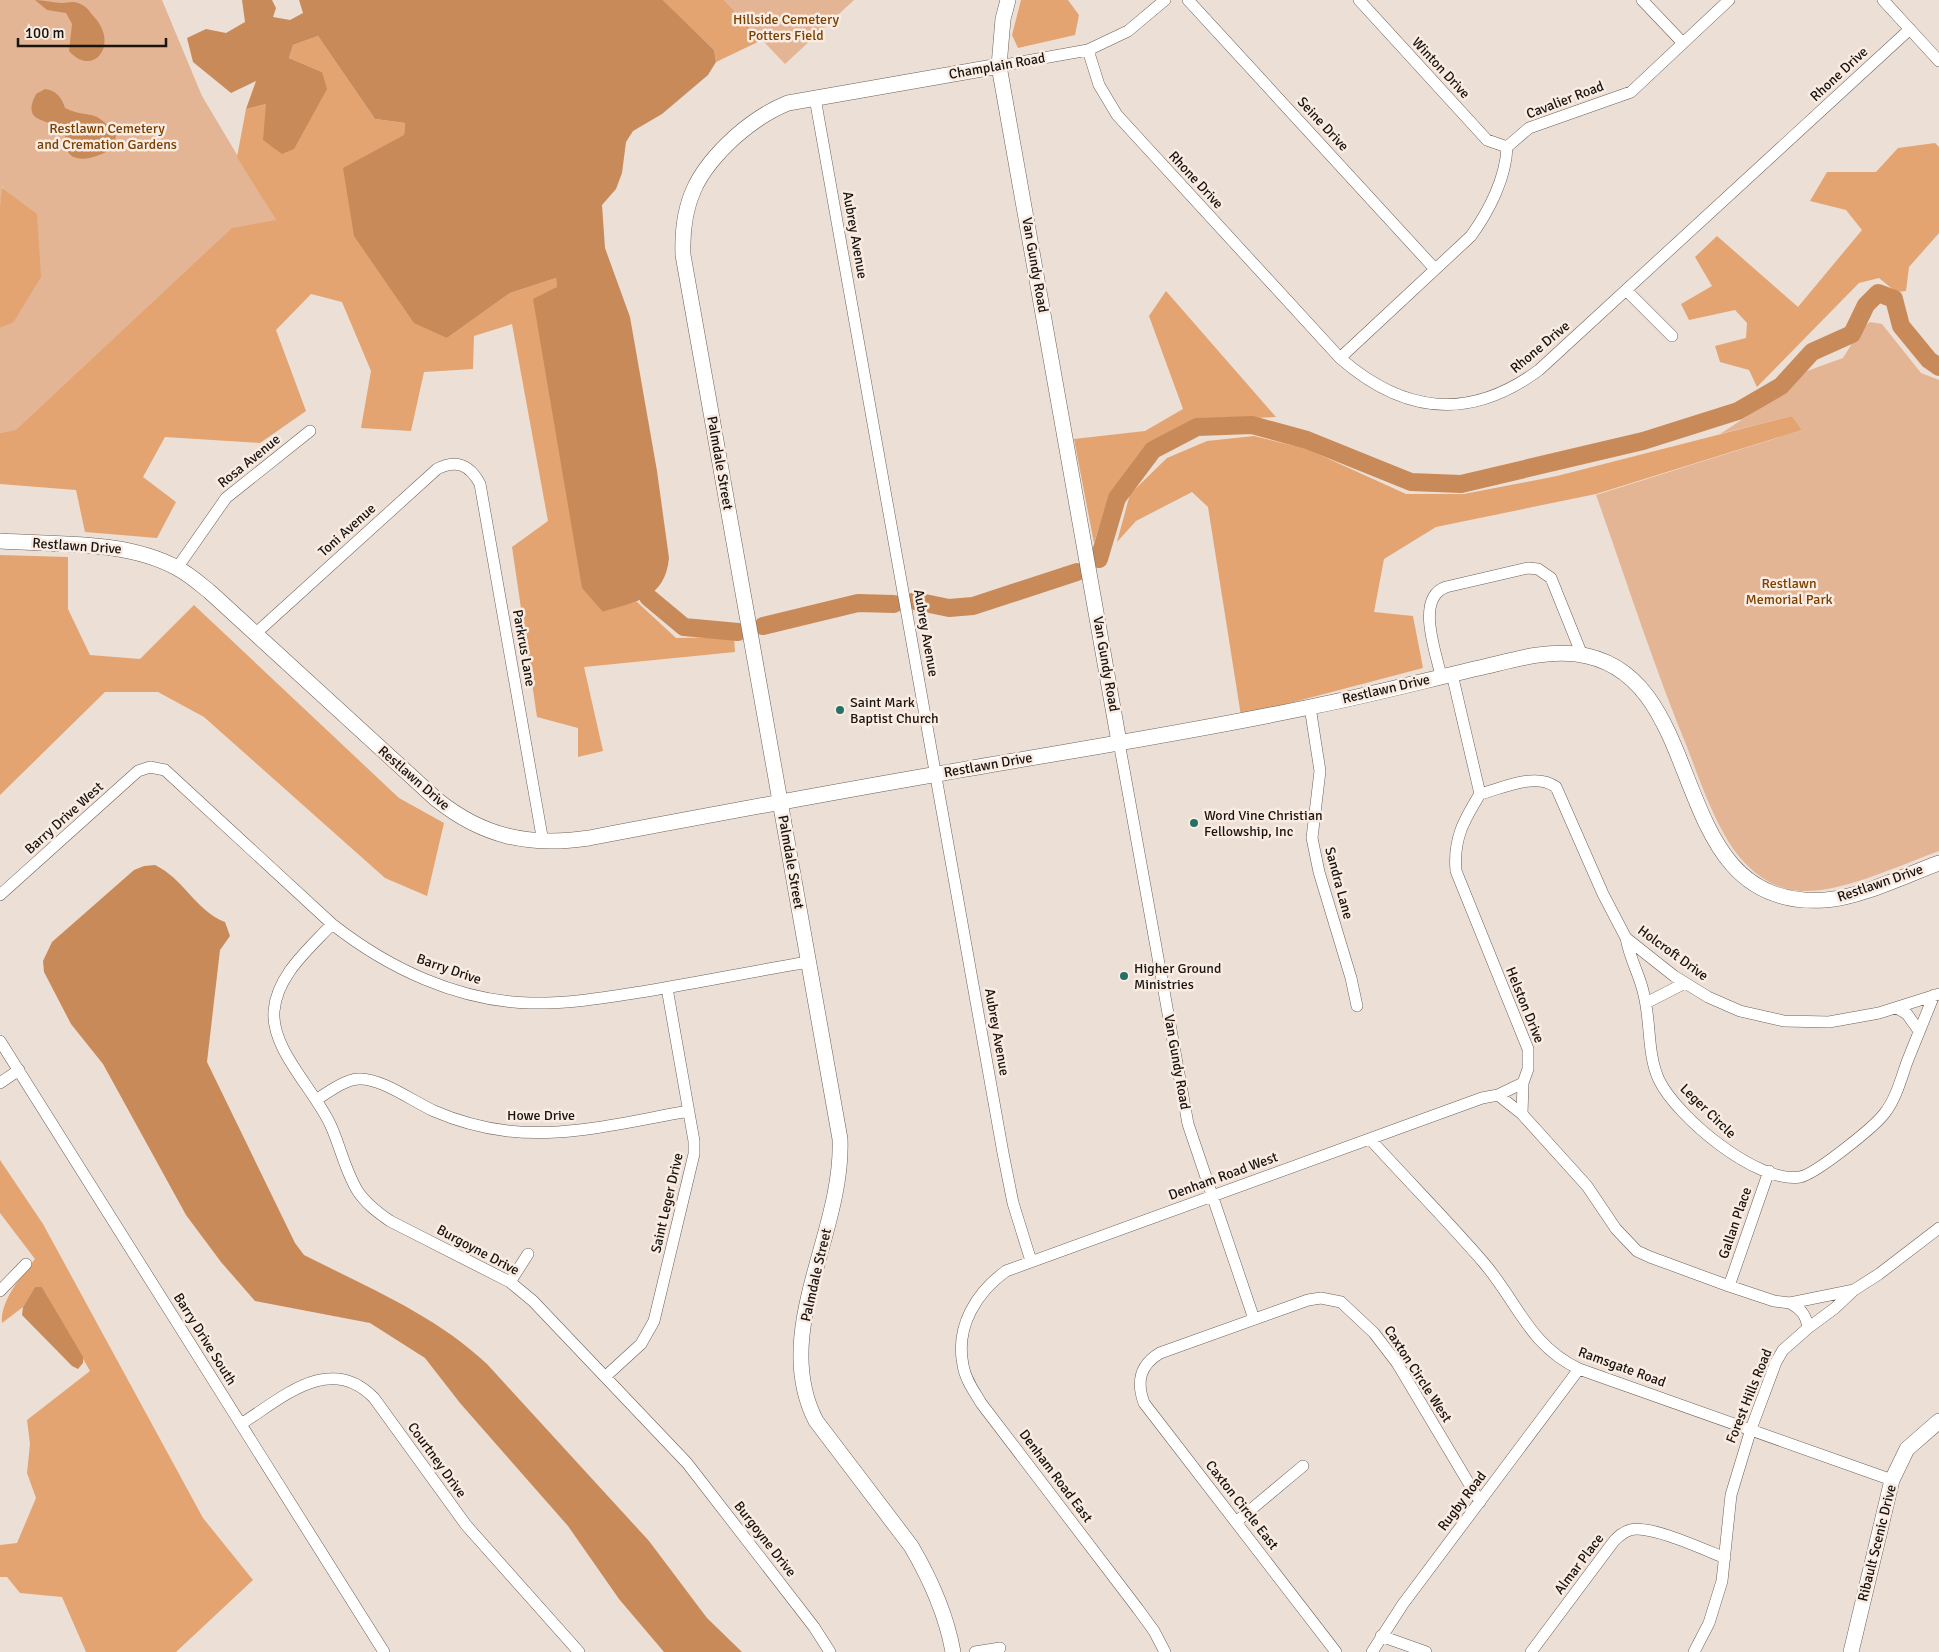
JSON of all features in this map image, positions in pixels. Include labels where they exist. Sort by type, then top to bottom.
[{"type":"street","name":"Van Gundy Road","points":[[1008,0],[1002,19],[999,66],[1188,1124],[1254,1320]]},
{"type":"street","name":"Champlain Road","points":[[816,98],[1088,50],[1128,31],[1165,0]]},
{"type":"street","name":"Seine Drive","points":[[1188,0],[1435,269]]},
{"type":"street","name":"Winton Drive","points":[[1359,0],[1487,140],[1507,147]]},
{"type":"street","points":[[1642,0],[1682,42]]},
{"type":"street","name":"Cavalier Road","points":[[1507,147],[1529,128],[1631,92],[1728,0]]},
{"type":"street","points":[[1883,0],[1939,61]]},
{"type":"street","name":"Rhone Drive","points":[[1088,50],[1099,85],[1116,115],[1340,358],[1360,375],[1397,397],[1433,404],[1467,403],[1485,399],[1510,390],[1539,370],[1910,29]]},
{"type":"street","name":"Aubrey Avenue","points":[[816,98],[1003,1153],[1013,1203],[1031,1261]]},
{"type":"street","name":"Palmdale Street","points":[[816,98],[788,103],[764,114],[720,151],[698,178],[687,204],[682,236],[683,255],[840,1139],[841,1153],[838,1183],[803,1326],[800,1353],[801,1378],[809,1408],[821,1428],[911,1546],[924,1567],[944,1614],[953,1652]]},
{"type":"street","points":[[1340,358],[1471,236],[1482,221],[1506,166],[1507,147]]},
{"type":"street","points":[[1626,290],[1672,336]]},
{"type":"street","name":"Rosa Avenue","points":[[178,568],[226,498],[310,431]]},
{"type":"street","name":"Toni Avenue","points":[[255,634],[437,469],[447,464],[465,465]]},
{"type":"street","name":"Parkrus Lane","points":[[465,465],[474,472],[480,484],[543,842]]},
{"type":"street","name":"Restlawn Drive","points":[[0,541],[116,548],[147,555],[178,568],[210,592],[450,811],[510,838],[543,842],[589,838],[1310,707],[1528,657],[1565,653],[1582,655],[1598,660],[1628,677],[1655,706],[1666,726],[1708,830],[1728,861],[1758,886],[1790,898],[1816,900],[1840,898],[1939,863]]},
{"type":"street","points":[[1480,794],[1428,614],[1432,598],[1440,589],[1446,586],[1528,568],[1538,569],[1551,578],[1582,655]]},
{"type":"street","name":"Sandra Lane","points":[[1310,707],[1320,771],[1312,838],[1318,872],[1352,978],[1357,1006]]},
{"type":"street","name":"Barry Drive West","points":[[0,896],[138,771],[150,767]]},
{"type":"street","name":"Barry Drive","points":[[150,767],[165,770],[332,924],[357,943],[392,964],[427,980],[481,997],[521,1002],[552,1003],[590,1000],[808,962]]},
{"type":"street","name":"Holcroft Drive","points":[[1480,794],[1542,780],[1556,787],[1560,792],[1603,894],[1626,938],[1685,983],[1708,997],[1740,1011],[1784,1020],[1829,1022],[1847,1020],[1897,1008],[1937,995]]},
{"type":"street","name":"Helston Drive","points":[[1480,794],[1457,835],[1454,858],[1456,871],[1528,1049],[1528,1069],[1523,1083],[1522,1114]]},
{"type":"street","name":"Burgoyne Drive","points":[[332,924],[285,976],[277,993],[274,1011],[276,1033],[288,1058],[317,1099],[331,1126],[356,1189],[374,1210],[390,1221],[510,1282],[533,1300],[687,1462],[814,1627],[830,1652]]},
{"type":"street","name":"Leger Circle","points":[[1626,938],[1629,958],[1646,1003],[1652,1058],[1660,1083],[1692,1120],[1728,1152],[1737,1158],[1793,1177],[1808,1175],[1874,1125],[1884,1115],[1894,1098],[1919,1031],[1937,995]]},
{"type":"street","points":[[1646,1003],[1685,983]]},
{"type":"street","name":"Saint Leger Drive","points":[[606,1376],[641,1344],[654,1321],[694,1154],[689,1111],[667,988]]},
{"type":"street","points":[[1897,1008],[1907,1014],[1919,1031]]},
{"type":"street","name":"Barry Drive South","points":[[0,1041],[384,1652]]},
{"type":"street","points":[[0,1082],[18,1070]]},
{"type":"street","name":"Howe Drive","points":[[317,1099],[348,1081],[367,1079],[435,1112],[464,1122],[508,1131],[535,1133],[585,1129],[689,1111]]},
{"type":"street","points":[[1523,1083],[1498,1095],[1522,1114],[1587,1186],[1616,1229],[1637,1251],[1650,1258],[1729,1286],[1774,1301],[1790,1303],[1855,1289],[1879,1274],[1939,1228]]},
{"type":"street","name":"Denham Road West","points":[[973,1307],[992,1282],[1006,1271],[1482,1098],[1498,1095]]},
{"type":"street","name":"Ramsgate Road","points":[[1370,1140],[1482,1262],[1535,1337],[1555,1356],[1579,1369],[1892,1480]]},
{"type":"street","name":"Gallan Place","points":[[1729,1286],[1769,1170]]},
{"type":"street","points":[[510,1282],[528,1254]]},
{"type":"street","points":[[0,1291],[26,1264]]},
{"type":"street","name":"Forest Hills Road","points":[[1694,1652],[1709,1623],[1715,1605],[1725,1558],[1728,1509],[1732,1488],[1751,1429],[1776,1362],[1783,1350],[1835,1308],[1855,1289]]},
{"type":"street","name":"Caxton Circle West","points":[[1142,1370],[1149,1360],[1160,1353],[1308,1300],[1321,1298],[1341,1302],[1374,1333],[1396,1363],[1480,1502]]},
{"type":"street","points":[[1790,1303],[1800,1308],[1806,1317],[1808,1328]]},
{"type":"street","name":"Denham Road East","points":[[973,1307],[963,1336],[963,1364],[967,1378],[981,1404],[1138,1609],[1154,1631],[1165,1652]]},
{"type":"street","name":"Rugby Road","points":[[1372,1652],[1381,1636],[1579,1369]]},
{"type":"street","name":"Caxton Circle East","points":[[1142,1370],[1140,1392],[1144,1403],[1336,1652]]},
{"type":"street","name":"Courtney Drive","points":[[241,1424],[307,1383],[333,1378],[357,1384],[374,1398],[466,1524],[579,1652]]},
{"type":"street","name":"Ribault Scenic Drive","points":[[1851,1652],[1892,1480],[1907,1449],[1939,1421]]},
{"type":"street","points":[[1236,1522],[1303,1466]]},
{"type":"street","name":"Almar Place","points":[[1531,1652],[1614,1541],[1630,1530],[1652,1531],[1725,1558]]},
{"type":"street","points":[[1381,1636],[1426,1652]]},
{"type":"street","points":[[975,1652],[1000,1648]]},
{"type":"green space","name":"Restlawn Cemetery and Cremation Gardens","points":[[0,0],[162,0],[202,96],[276,220],[16,431],[0,433],[0,328],[13,323],[3,186],[0,205]]},
{"type":"green space","name":"Hillside Cemetery Potters Field","points":[[724,0],[854,0],[785,64]]},
{"type":"green space","name":"Restlawn Memorial Park","points":[[1870,322],[1882,324],[1921,373],[1939,380],[1939,851],[1843,886],[1823,890],[1804,891],[1787,889],[1767,881],[1750,868],[1735,852],[1719,824],[1704,791],[1663,684],[1596,495],[1802,430],[1792,416],[1720,434],[1784,392],[1807,371],[1843,358],[1861,329]]},
{"type":"shaded area","points":[[35,0],[59,3],[76,2],[86,7],[102,28],[104,47],[100,55],[94,60],[87,61],[78,58],[69,51],[72,24],[66,13],[47,10]]},
{"type":"shaded area","points":[[242,0],[272,0],[276,8],[273,17],[290,20],[303,13],[299,0],[663,0],[714,50],[716,62],[708,75],[662,114],[633,131],[626,142],[622,173],[616,189],[602,205],[605,248],[630,317],[657,471],[669,558],[662,582],[647,596],[603,612],[582,588],[533,299],[557,287],[556,278],[510,293],[447,338],[414,323],[354,236],[343,168],[404,135],[405,123],[375,119],[318,36],[293,45],[289,58],[322,72],[327,89],[294,149],[282,154],[263,140],[266,104],[246,109],[256,81],[231,93],[193,62],[187,38],[206,29],[226,33],[245,22]]},
{"type":"shaded area","points":[[663,0],[724,0],[762,40],[716,62],[714,50]]},
{"type":"shaded area","points":[[1021,0],[1068,0],[1079,15],[1075,35],[1018,48],[1012,35]]},
{"type":"shaded area","points":[[318,36],[375,119],[405,123],[404,135],[447,338],[510,293],[556,278],[603,612],[636,601],[676,638],[734,637],[735,652],[584,667],[603,751],[578,757],[578,728],[537,717],[512,547],[548,521],[512,324],[474,336],[473,369],[424,372],[411,431],[361,428],[371,371],[342,302],[311,294],[276,330],[306,411],[260,443],[165,437],[143,477],[176,502],[157,538],[85,532],[76,490],[0,484],[0,433],[16,430],[232,228],[276,220],[237,157],[246,109],[266,104],[322,72],[289,58],[293,45]]},
{"type":"shaded area","points":[[45,89],[58,95],[65,108],[92,115],[103,121],[116,136],[113,148],[103,154],[89,158],[76,158],[71,155],[66,148],[64,130],[39,119],[34,116],[32,111],[32,104],[36,94]]},
{"type":"shaded area","points":[[1935,143],[1939,147],[1939,233],[1909,267],[1906,291],[1896,292],[1879,278],[1859,283],[1757,387],[1749,370],[1720,362],[1715,346],[1746,338],[1747,323],[1735,310],[1689,320],[1681,304],[1712,286],[1695,257],[1717,236],[1798,307],[1862,230],[1846,210],[1810,201],[1827,172],[1876,172],[1898,148]]},
{"type":"shaded area","points":[[2,188],[37,214],[41,277],[13,323],[0,328],[0,205]]},
{"type":"shaded area","points":[[1166,291],[1276,417],[1196,420],[1149,445],[1109,496],[1094,543],[1074,439],[1145,431],[1183,409],[1149,316]]},
{"type":"shaded area","points":[[1792,416],[1802,430],[1596,494],[1436,527],[1384,559],[1374,612],[1413,616],[1423,668],[1241,716],[1208,507],[1192,492],[1136,521],[1117,542],[1130,494],[1167,458],[1207,441],[1254,436],[1307,449],[1406,494],[1464,494],[1557,476]]},
{"type":"shaded area","points":[[0,555],[68,557],[68,609],[90,655],[140,659],[194,605],[399,798],[444,823],[427,896],[385,878],[204,717],[158,692],[105,692],[0,795]]},
{"type":"shaded area","points":[[155,865],[174,878],[197,903],[225,922],[230,936],[220,950],[207,1062],[295,1243],[304,1255],[423,1316],[467,1347],[487,1364],[649,1541],[707,1618],[742,1652],[664,1652],[619,1599],[568,1526],[460,1403],[425,1358],[370,1323],[255,1301],[221,1262],[186,1215],[103,1064],[71,1024],[44,972],[43,961],[52,942],[134,870],[144,866]]},
{"type":"shaded area","points":[[0,1160],[43,1224],[203,1518],[253,1580],[176,1652],[86,1652],[62,1597],[20,1593],[7,1577],[0,1577],[0,1545],[17,1543],[36,1498],[27,1473],[30,1444],[27,1420],[90,1371],[42,1287],[35,1287],[23,1307],[2,1323],[4,1306],[8,1297],[18,1280],[35,1259],[0,1213]]},
{"type":"shaded area","points":[[35,1287],[42,1287],[83,1357],[83,1363],[78,1369],[72,1366],[22,1315],[23,1307]]},
{"type":"waterway","points":[[1099,559],[1117,498],[1153,450],[1197,427],[1252,425],[1307,440],[1411,482],[1461,484],[1643,441],[1738,411],[1781,386],[1812,352],[1852,334],[1866,305],[1878,293],[1894,299],[1901,326],[1929,360],[1939,367]]},
{"type":"waterway","points":[[915,601],[949,608],[973,606],[1077,572]]},
{"type":"waterway","points":[[648,597],[684,627],[738,632]]},
{"type":"waterway","points":[[763,626],[858,603],[894,604]]},
{"type":"place","name":"Saint Mark Baptist Church","points":[[840,710]]},
{"type":"place","name":"Word Vine Christian Fellowship, Inc","points":[[1194,823]]},
{"type":"place","name":"Higher Ground Ministries","points":[[1124,976]]}]
